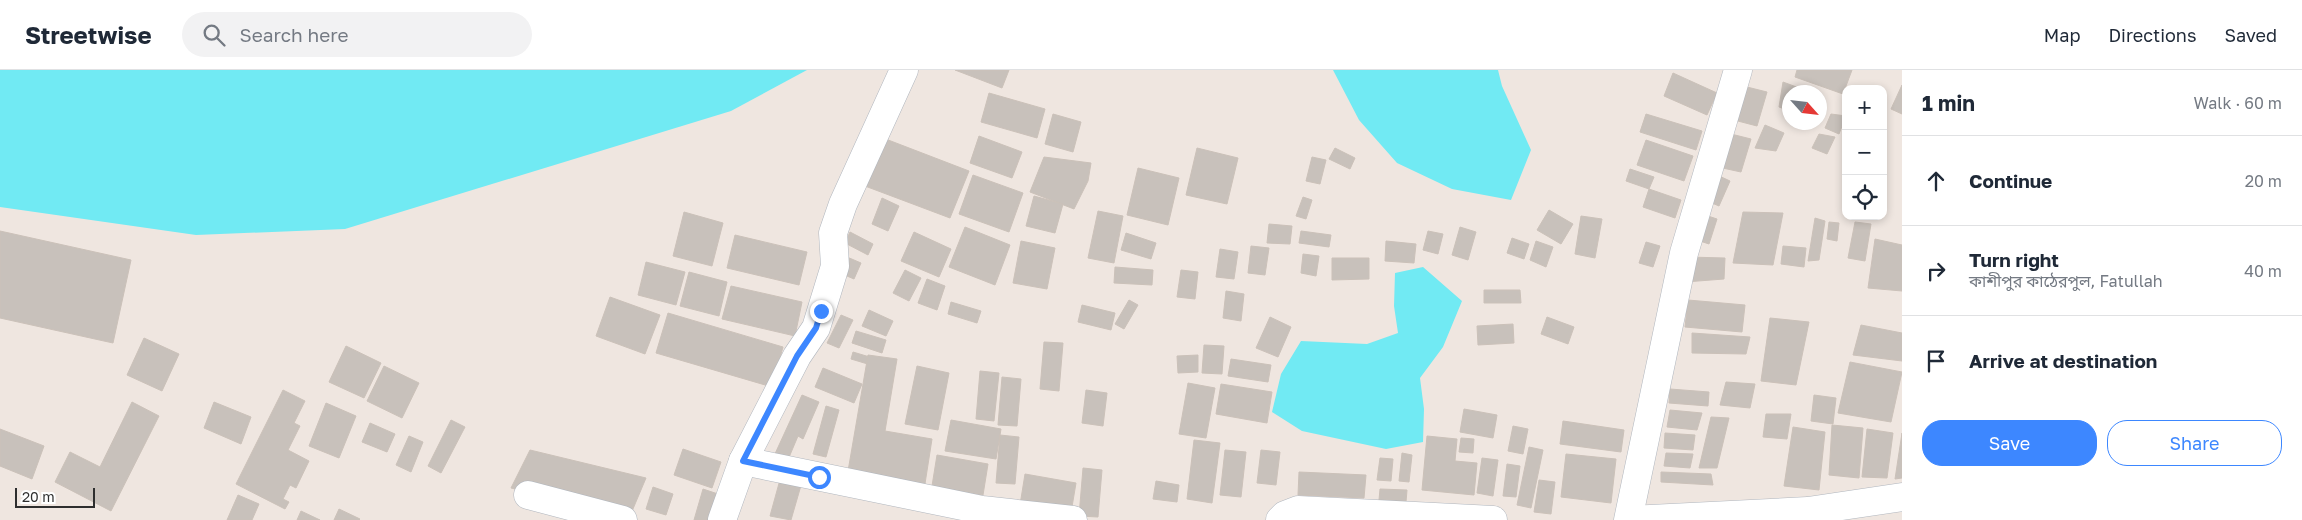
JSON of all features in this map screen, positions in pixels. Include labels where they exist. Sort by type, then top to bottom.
[{"type":"street","points":[[722,520],[743,461],[797,356],[816,328],[835,266],[833,233],[843,204],[904,70]]},
{"type":"street","points":[[1738,70],[1684,253],[1629,520],[1808,510],[1902,497]]},
{"type":"street","points":[[743,461],[982,510],[1073,520]]},
{"type":"street","points":[[528,496],[622,520]]},
{"type":"street","points":[[1280,520],[1285,515],[1298,510],[1493,520]]},
{"type":"water","points":[[0,70],[807,70],[731,111],[345,229],[196,235],[0,207]]},
{"type":"water","points":[[1333,70],[1498,70],[1502,86],[1531,150],[1511,200],[1452,189],[1397,163],[1359,120]]},
{"type":"water","points":[[1423,267],[1462,301],[1443,347],[1420,378],[1424,409],[1423,442],[1386,449],[1302,431],[1272,412],[1281,374],[1301,341],[1367,344],[1398,333],[1394,306],[1395,273]]},
{"type":"building","points":[[955,70],[1009,70],[1002,88]]},
{"type":"building","points":[[1797,70],[1852,70],[1846,85],[1842,85],[1842,94],[1827,88],[1827,85],[1818,85],[1795,77]]},
{"type":"building","points":[[1673,73],[1717,93],[1707,115],[1664,96]]},
{"type":"building","points":[[1902,85],[1902,114],[1891,109]]},
{"type":"building","points":[[1743,86],[1767,92],[1757,126],[1734,120]]},
{"type":"building","points":[[1782,88],[1782,108],[1779,107]]},
{"type":"building","points":[[989,93],[1045,109],[1037,138],[981,122]]},
{"type":"building","points":[[1053,114],[1081,122],[1073,152],[1045,144]]},
{"type":"building","points":[[1646,114],[1702,131],[1696,150],[1640,132]]},
{"type":"building","points":[[1831,114],[1842,115],[1842,126],[1839,134],[1827,129]]},
{"type":"building","points":[[1765,125],[1784,133],[1776,151],[1755,148]]},
{"type":"building","points":[[1727,133],[1751,139],[1741,172],[1718,167]]},
{"type":"building","points":[[1819,134],[1835,137],[1827,154],[1812,148]]},
{"type":"building","points":[[979,136],[1022,152],[1012,178],[970,163]]},
{"type":"building","points":[[883,138],[969,171],[950,218],[865,186]]},
{"type":"building","points":[[1646,140],[1693,156],[1684,181],[1637,165]]},
{"type":"building","points":[[1197,148],[1238,158],[1227,204],[1186,195]]},
{"type":"building","points":[[1335,148],[1355,158],[1350,169],[1329,159]]},
{"type":"building","points":[[1044,157],[1091,163],[1088,181],[1074,209],[1030,192]]},
{"type":"building","points":[[1312,157],[1326,160],[1320,184],[1306,181]]},
{"type":"building","points":[[1138,168],[1179,178],[1168,225],[1127,215]]},
{"type":"building","points":[[1630,169],[1654,177],[1649,189],[1626,181]]},
{"type":"building","points":[[973,175],[1023,193],[1009,232],[959,214]]},
{"type":"building","points":[[1717,175],[1730,181],[1719,206],[1705,200]]},
{"type":"building","points":[[1649,189],[1681,200],[1675,218],[1643,207]]},
{"type":"building","points":[[1034,196],[1063,204],[1055,233],[1026,226]]},
{"type":"building","points":[[1303,197],[1312,200],[1306,219],[1296,216]]},
{"type":"building","points":[[882,198],[899,206],[888,231],[872,224]]},
{"type":"building","points":[[1549,210],[1573,224],[1561,244],[1537,230]]},
{"type":"building","points":[[1098,211],[1123,216],[1114,263],[1088,258]]},
{"type":"building","points":[[684,212],[723,223],[712,266],[673,256]]},
{"type":"building","points":[[1743,212],[1783,213],[1773,265],[1733,263]]},
{"type":"building","points":[[1699,213],[1717,219],[1709,244],[1691,238]]},
{"type":"building","points":[[1581,216],[1602,219],[1595,258],[1575,254]]},
{"type":"building","points":[[1815,218],[1825,221],[1819,260],[1808,261]]},
{"type":"building","points":[[1829,222],[1839,223],[1837,241],[1827,239]]},
{"type":"building","points":[[1855,222],[1871,224],[1865,261],[1848,258]]},
{"type":"building","points":[[1269,224],[1292,226],[1290,244],[1267,243]]},
{"type":"building","points":[[965,227],[1010,245],[995,285],[949,267]]},
{"type":"building","points":[[1460,227],[1476,232],[1468,260],[1452,255]]},
{"type":"building","points":[[0,231],[131,260],[113,343],[0,318]]},
{"type":"building","points":[[1301,231],[1331,235],[1329,247],[1299,243]]},
{"type":"building","points":[[1428,231],[1443,234],[1438,254],[1423,250]]},
{"type":"building","points":[[850,232],[873,244],[868,255],[845,243]]},
{"type":"building","points":[[914,232],[951,249],[939,277],[901,261]]},
{"type":"building","points":[[1126,233],[1156,243],[1151,259],[1121,250]]},
{"type":"building","points":[[735,235],[807,252],[799,285],[727,268]]},
{"type":"building","points":[[1512,238],[1529,244],[1524,259],[1507,253]]},
{"type":"building","points":[[1875,239],[1902,245],[1902,291],[1868,288]]},
{"type":"building","points":[[1021,241],[1055,248],[1047,289],[1013,283]]},
{"type":"building","points":[[1386,241],[1416,244],[1414,263],[1385,261]]},
{"type":"building","points":[[1536,241],[1553,247],[1546,267],[1530,260]]},
{"type":"building","points":[[1646,242],[1660,246],[1653,267],[1639,263]]},
{"type":"building","points":[[1251,246],[1269,248],[1265,275],[1248,273]]},
{"type":"building","points":[[1783,246],[1806,248],[1804,267],[1781,264]]},
{"type":"building","points":[[1220,249],[1238,252],[1234,279],[1216,277]]},
{"type":"building","points":[[1303,254],[1319,256],[1316,276],[1301,273]]},
{"type":"building","points":[[847,257],[861,263],[854,279],[840,273]]},
{"type":"building","points":[[1688,257],[1725,258],[1724,279],[1685,282]]},
{"type":"building","points":[[1332,258],[1369,258],[1369,279],[1332,280]]},
{"type":"building","points":[[646,262],[685,272],[676,305],[638,295]]},
{"type":"building","points":[[1115,267],[1153,270],[1152,285],[1114,283]]},
{"type":"building","points":[[905,270],[921,278],[909,301],[893,293]]},
{"type":"building","points":[[1181,270],[1198,272],[1195,299],[1177,297]]},
{"type":"building","points":[[689,272],[727,282],[719,316],[680,306]]},
{"type":"building","points":[[927,279],[945,286],[937,310],[918,303]]},
{"type":"building","points":[[731,286],[802,302],[795,336],[722,319]]},
{"type":"building","points":[[1484,290],[1520,290],[1521,303],[1484,303]]},
{"type":"building","points":[[1226,291],[1244,294],[1241,321],[1223,318]]},
{"type":"building","points":[[610,297],[660,315],[645,354],[596,336]]},
{"type":"building","points":[[1129,300],[1138,305],[1124,329],[1115,324]]},
{"type":"building","points":[[1688,300],[1745,305],[1742,332],[1685,327]]},
{"type":"building","points":[[951,302],[981,311],[977,323],[948,314]]},
{"type":"building","points":[[1082,305],[1115,313],[1111,330],[1078,322]]},
{"type":"building","points":[[869,310],[893,321],[886,336],[862,326]]},
{"type":"building","points":[[668,313],[783,347],[772,387],[656,353]]},
{"type":"building","points":[[841,315],[853,320],[839,348],[827,343]]},
{"type":"building","points":[[1270,317],[1291,327],[1278,357],[1256,348]]},
{"type":"building","points":[[1547,317],[1574,327],[1568,344],[1541,334]]},
{"type":"building","points":[[1770,318],[1809,322],[1796,385],[1761,381]]},
{"type":"building","points":[[1513,324],[1514,343],[1478,345],[1477,326]]},
{"type":"building","points":[[1861,325],[1902,333],[1902,361],[1853,355]]},
{"type":"building","points":[[856,331],[886,340],[882,353],[852,343]]},
{"type":"building","points":[[1692,333],[1750,337],[1746,354],[1692,353]]},
{"type":"building","points":[[144,338],[179,354],[162,391],[127,375]]},
{"type":"building","points":[[1044,342],[1063,343],[1059,391],[1040,389]]},
{"type":"building","points":[[1204,345],[1224,346],[1222,374],[1202,373]]},
{"type":"building","points":[[346,346],[381,363],[364,398],[329,382]]},
{"type":"building","points":[[853,352],[873,358],[871,365],[851,359]]},
{"type":"building","points":[[868,355],[897,359],[885,431],[932,439],[924,490],[847,477]]},
{"type":"building","points":[[1198,355],[1198,372],[1178,373],[1177,356]]},
{"type":"building","points":[[1231,359],[1271,365],[1268,382],[1228,376]]},
{"type":"building","points":[[1850,362],[1902,372],[1891,422],[1838,413]]},
{"type":"building","points":[[384,366],[419,383],[402,418],[367,401]]},
{"type":"building","points":[[917,366],[949,373],[938,430],[905,424]]},
{"type":"building","points":[[823,368],[862,384],[854,403],[815,387]]},
{"type":"building","points":[[980,371],[999,373],[994,421],[976,419]]},
{"type":"building","points":[[1002,377],[1021,379],[1017,426],[998,425]]},
{"type":"building","points":[[1726,382],[1755,384],[1750,408],[1720,405]]},
{"type":"building","points":[[1188,383],[1215,388],[1206,438],[1179,434]]},
{"type":"building","points":[[1221,384],[1272,392],[1267,423],[1216,414]]},
{"type":"building","points":[[1670,389],[1709,392],[1708,406],[1669,403]]},
{"type":"building","points":[[283,390],[305,401],[294,423],[300,426],[288,450],[309,461],[296,488],[290,485],[283,499],[289,502],[285,509],[236,484]]},
{"type":"building","points":[[1086,390],[1107,393],[1103,426],[1082,423]]},
{"type":"building","points":[[802,395],[819,402],[803,439],[798,436],[787,462],[774,456]]},
{"type":"building","points":[[1814,395],[1836,398],[1833,424],[1811,421]]},
{"type":"building","points":[[132,402],[159,416],[111,511],[55,482],[70,452],[100,467]]},
{"type":"building","points":[[214,402],[251,417],[241,444],[204,428]]},
{"type":"building","points":[[326,403],[356,416],[339,458],[309,446]]},
{"type":"building","points":[[826,406],[839,410],[826,457],[813,454]]},
{"type":"building","points":[[1464,409],[1497,415],[1493,438],[1460,432]]},
{"type":"building","points":[[1670,410],[1702,413],[1697,430],[1667,427]]},
{"type":"building","points":[[1766,414],[1791,414],[1787,439],[1763,437]]},
{"type":"building","points":[[1711,417],[1729,418],[1717,468],[1699,468]]},
{"type":"building","points":[[451,420],[465,427],[441,473],[428,466]]},
{"type":"building","points":[[951,420],[1001,429],[996,459],[945,451]]},
{"type":"building","points":[[1563,421],[1624,430],[1621,452],[1560,444]]},
{"type":"building","points":[[370,423],[395,434],[387,452],[362,442]]},
{"type":"building","points":[[1832,425],[1863,428],[1859,478],[1829,475]]},
{"type":"building","points":[[1513,426],[1528,429],[1523,454],[1508,451]]},
{"type":"building","points":[[1793,427],[1825,432],[1819,490],[1784,486]]},
{"type":"building","points":[[0,429],[44,446],[32,479],[0,466]]},
{"type":"building","points":[[1867,429],[1893,433],[1887,478],[1862,477]]},
{"type":"building","points":[[1665,433],[1695,435],[1693,450],[1664,448]]},
{"type":"building","points":[[1902,433],[1902,478],[1895,479]]},
{"type":"building","points":[[1000,435],[1019,437],[1015,484],[996,483]]},
{"type":"building","points":[[409,436],[423,442],[411,472],[396,465]]},
{"type":"building","points":[[1427,436],[1457,439],[1455,461],[1477,463],[1474,495],[1422,490]]},
{"type":"building","points":[[1461,438],[1474,439],[1473,453],[1459,452]]},
{"type":"building","points":[[1194,440],[1220,443],[1212,503],[1187,499]]},
{"type":"building","points":[[1529,447],[1543,450],[1531,508],[1517,505]]},
{"type":"building","points":[[683,449],[721,462],[712,488],[674,475]]},
{"type":"building","points":[[530,450],[646,478],[630,516],[511,488]]},
{"type":"building","points":[[1225,450],[1246,452],[1241,497],[1220,495]]},
{"type":"building","points":[[1261,450],[1280,452],[1276,485],[1257,483]]},
{"type":"building","points":[[1402,453],[1412,455],[1409,482],[1399,481]]},
{"type":"building","points":[[1666,453],[1693,454],[1690,468],[1664,466]]},
{"type":"building","points":[[1566,454],[1616,459],[1611,503],[1561,497]]},
{"type":"building","points":[[937,455],[988,464],[983,495],[932,486]]},
{"type":"building","points":[[1380,458],[1393,459],[1391,481],[1377,480]]},
{"type":"building","points":[[1482,458],[1498,460],[1493,496],[1477,493]]},
{"type":"building","points":[[1507,464],[1520,466],[1516,497],[1503,496]]},
{"type":"building","points":[[1083,468],[1102,470],[1098,517],[1079,516]]},
{"type":"building","points":[[1299,472],[1366,475],[1364,498],[1298,495]]},
{"type":"building","points":[[1661,472],[1711,474],[1713,485],[1661,482]]},
{"type":"building","points":[[1025,474],[1076,483],[1071,513],[1020,505]]},
{"type":"building","points":[[781,476],[802,482],[791,520],[770,516]]},
{"type":"building","points":[[1539,480],[1555,482],[1551,514],[1534,512]]},
{"type":"building","points":[[1156,481],[1179,485],[1177,502],[1153,499]]},
{"type":"building","points":[[653,487],[673,494],[666,515],[646,509]]},
{"type":"building","points":[[703,489],[721,495],[714,520],[694,520]]},
{"type":"building","points":[[1380,489],[1407,490],[1406,502],[1379,500]]},
{"type":"building","points":[[238,495],[259,504],[252,520],[227,520]]},
{"type":"building","points":[[339,509],[360,519],[334,520]]},
{"type":"building","points":[[301,511],[320,520],[297,520]]},
{"type":"route","points":[[819,477],[743,461],[797,356],[816,328],[821,311]]}]
